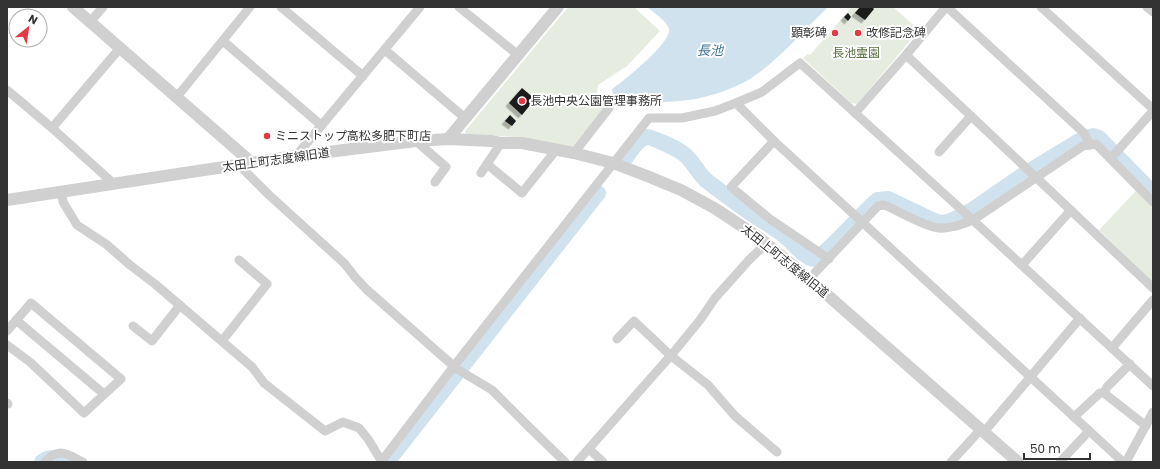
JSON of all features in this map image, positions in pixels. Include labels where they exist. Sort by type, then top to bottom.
[{"type":"street","points":[[73,7],[252,163]]},
{"type":"street","points":[[90,22],[103,7]]},
{"type":"street","points":[[176,98],[250,7]]},
{"type":"street","points":[[281,7],[363,76]]},
{"type":"street","points":[[296,156],[420,7]]},
{"type":"street","points":[[459,7],[518,55]]},
{"type":"street","points":[[448,139],[558,7]]},
{"type":"street","points":[[855,113],[947,7],[1084,133],[1089,143]]},
{"type":"street","points":[[1041,7],[1153,110],[1114,155]]},
{"type":"street","points":[[1147,7],[1153,12]]},
{"type":"street","points":[[222,41],[321,125]]},
{"type":"street","points":[[52,128],[120,48]]},
{"type":"street","points":[[385,50],[465,118]]},
{"type":"street","points":[[906,55],[1153,288]]},
{"type":"street","points":[[61,192],[63,202],[77,225],[106,244],[180,305],[252,367],[264,383],[325,431],[343,422],[358,428],[368,439],[382,462],[458,369],[649,118],[682,118],[715,111],[762,92],[800,63],[968,215],[1153,386]]},
{"type":"street","points":[[7,90],[114,184]]},
{"type":"street","points":[[736,103],[774,141],[1123,462]]},
{"type":"street","points":[[574,153],[609,108]]},
{"type":"street","points":[[939,152],[971,116]]},
{"type":"street","name":"太田上町志度線旧道","points":[[7,200],[296,156],[416,141],[448,139],[522,143],[574,153],[613,164],[681,190],[716,209],[767,243],[1018,462]]},
{"type":"street","points":[[416,141],[446,167],[435,182]]},
{"type":"street","points":[[774,141],[731,187],[770,219],[824,256]]},
{"type":"street","points":[[480,173],[501,143]]},
{"type":"street","points":[[809,279],[824,256],[860,219],[878,206],[887,206],[931,227],[940,229],[956,227],[968,215],[1032,173],[1089,143],[1096,144],[1114,155],[1153,202]]},
{"type":"street","points":[[487,164],[526,195],[556,150]]},
{"type":"street","points":[[240,165],[244,171],[269,195],[344,263],[366,289],[458,369],[492,390],[565,462]]},
{"type":"street","points":[[1022,265],[1070,210]]},
{"type":"street","points":[[577,462],[700,320],[715,298],[749,260],[767,243]]},
{"type":"street","points":[[222,341],[267,284],[239,260]]},
{"type":"street","points":[[1112,348],[1153,300]]},
{"type":"street","points":[[7,331],[31,303],[121,379],[84,413],[30,362],[7,345]]},
{"type":"street","points":[[132,326],[149,344],[180,305]]},
{"type":"street","points":[[951,462],[1031,376],[1080,318]]},
{"type":"street","points":[[16,320],[104,394]]},
{"type":"street","points":[[617,338],[634,321],[670,355],[708,385],[735,416],[777,452]]},
{"type":"street","points":[[1074,417],[1100,393],[1104,392],[1107,387],[1130,364]]},
{"type":"street","points":[[1104,392],[1146,426]]},
{"type":"street","points":[[1126,462],[1153,412]]},
{"type":"street","points":[[1060,462],[1089,431]]},
{"type":"street","points":[[589,449],[603,462]]},
{"type":"street","points":[[47,460],[53,454],[61,452],[83,462]]},
{"type":"green space","points":[[568,7],[634,7],[660,31],[627,66],[598,85],[597,93],[603,98],[606,108],[576,147],[516,137],[466,134],[465,131]]},
{"type":"green space","name":"長池霊園","points":[[852,7],[893,7],[919,30],[857,104],[851,103],[803,58],[808,54],[810,55]]},
{"type":"green space","points":[[1136,191],[1153,209],[1153,283],[1099,230]]},
{"type":"water","name":"長池","points":[[647,7],[828,7],[771,63],[750,79],[736,86],[713,95],[697,99],[656,103],[621,102],[614,104],[611,102],[614,99],[612,89],[646,61],[663,43],[668,35],[669,29],[666,23]]},
{"type":"building","points":[[860,7],[872,7],[874,9],[865,20],[855,13]]},
{"type":"building","points":[[848,13],[851,17],[848,21],[844,17]]},
{"type":"building","name":"長池中央公園管理事務所","points":[[522,88],[535,99],[522,115],[509,103]]},
{"type":"building","points":[[510,115],[516,121],[512,126],[505,121]]},
{"type":"waterway","points":[[624,160],[634,146],[641,140],[648,137],[674,148],[685,155],[707,181],[741,207],[781,233],[804,254],[812,259],[815,259],[826,251],[878,200],[888,199],[934,221],[942,223],[951,221],[972,210],[1023,175],[1079,141],[1093,136],[1099,138],[1153,193]]},
{"type":"waterway","points":[[387,462],[598,193]]},
{"type":"waterway","points":[[42,462],[48,458],[59,458],[69,462]]},
{"type":"place","name":"顕彰碑","points":[[835,33]]},
{"type":"place","name":"改修記念碑","points":[[858,33]]},
{"type":"place","name":"長池中央公園管理事務所","points":[[522,101]]},
{"type":"place","name":"ミニストップ高松多肥下町店","points":[[267,136]]}]
